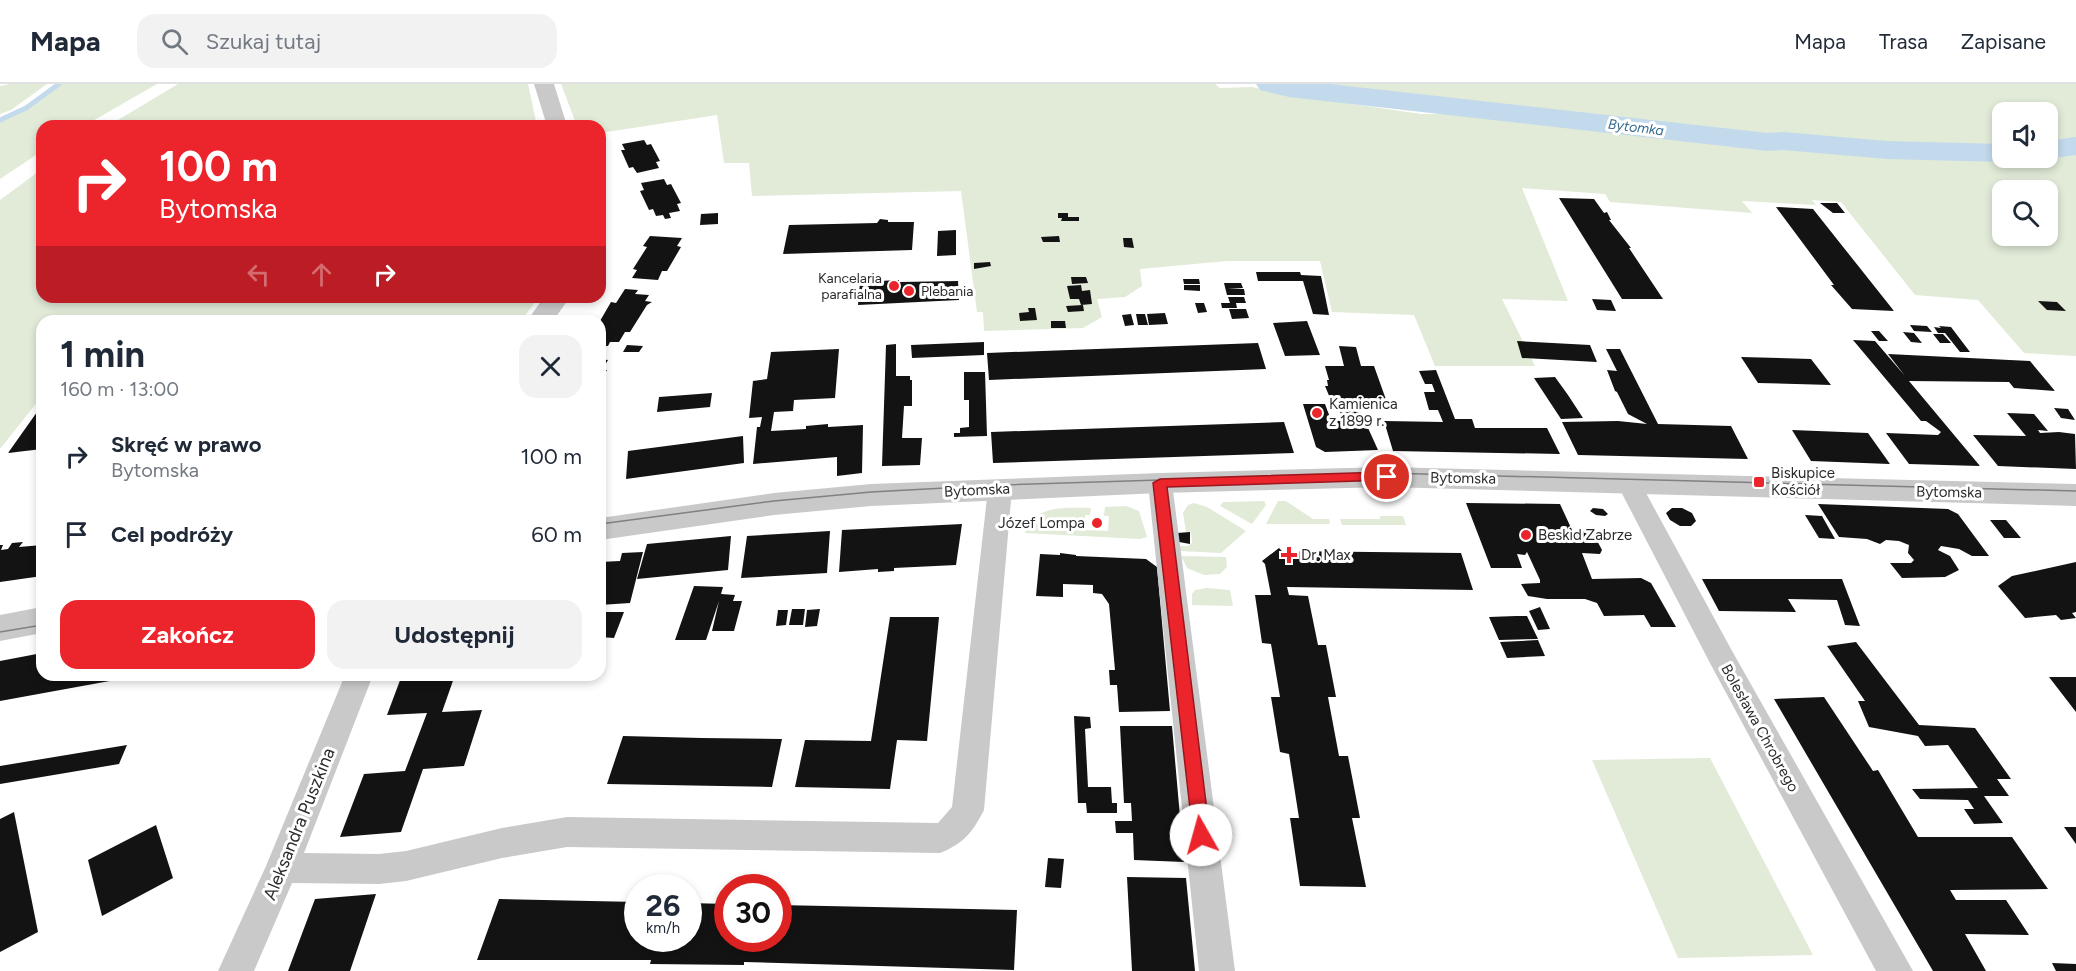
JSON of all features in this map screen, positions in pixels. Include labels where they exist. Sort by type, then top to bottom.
[{"type":"street","points":[[544,84],[555,120]]},
{"type":"street","name":"Bytomska","points":[[606,527],[774,504],[871,495],[1160,483],[1387,477],[2076,495]]},
{"type":"street","name":"Bolesława Chrobrego","points":[[1628,482],[1721,657],[1894,971]]},
{"type":"street","points":[[1160,483],[1217,971]]},
{"type":"street","points":[[282,868],[379,869],[406,866],[502,843],[567,832],[928,838],[940,838],[951,834],[959,826],[968,810],[1000,489]]},
{"type":"street","points":[[0,628],[36,621]]},
{"type":"street","name":"Aleksandra Puszkina","points":[[236,971],[282,868],[357,681]]},
{"type":"green space","points":[[47,84],[11,110],[0,114],[0,86]]},
{"type":"green space","points":[[62,84],[157,84],[94,120],[36,120],[36,155],[0,179],[0,121],[29,108]]},
{"type":"green space","points":[[178,84],[528,84],[536,120],[118,120]]},
{"type":"green space","points":[[561,84],[1215,84],[1220,88],[1252,87],[1277,93],[1421,114],[1465,114],[1573,123],[1686,139],[1830,151],[1955,158],[1992,156],[1992,168],[2058,168],[2058,152],[2076,151],[2076,356],[2024,353],[1978,300],[1915,295],[1841,202],[1812,200],[1816,205],[1742,201],[1752,213],[1610,202],[1605,194],[1522,188],[1568,301],[1502,299],[1535,366],[1435,366],[1414,315],[1332,312],[1320,261],[1227,261],[1140,269],[1142,286],[1125,297],[1097,299],[1102,317],[1083,328],[984,331],[983,312],[977,312],[961,191],[752,196],[749,163],[724,163],[717,115],[606,132],[606,120],[575,120]]},
{"type":"green space","points":[[1296,84],[2076,84],[2076,141],[2058,143],[2058,102],[1992,102],[1992,148],[1707,131]]},
{"type":"green space","points":[[36,173],[36,303],[534,303],[526,315],[36,315],[36,404],[0,449],[0,200]]},
{"type":"green space","points":[[1264,501],[1266,505],[1252,524],[1220,506],[1223,502]]},
{"type":"green space","points":[[1278,501],[1286,501],[1313,519],[1329,519],[1330,524],[1266,524]]},
{"type":"green space","points":[[1194,503],[1207,507],[1246,531],[1221,553],[1180,551],[1179,546],[1188,546],[1192,543],[1191,532],[1186,532],[1183,513],[1188,505]]},
{"type":"green space","points":[[1126,506],[1139,511],[1147,537],[1140,539],[1025,533],[1029,524],[1043,512],[1062,508],[1091,508],[1090,515],[1085,515],[1085,530],[1108,531],[1109,516],[1104,516],[1105,507]]},
{"type":"green space","points":[[1380,516],[1403,516],[1406,525],[1342,525],[1340,519],[1380,519]]},
{"type":"green space","points":[[1181,556],[1226,557],[1227,567],[1220,574],[1204,575],[1187,568]]},
{"type":"green space","points":[[1207,588],[1230,590],[1233,606],[1192,605],[1192,594],[1195,590]]},
{"type":"green space","points":[[1710,758],[1813,955],[1678,958],[1592,760]]},
{"type":"building","points":[[644,140],[647,145],[651,144],[660,161],[656,162],[659,168],[637,173],[633,167],[629,168],[621,150],[625,150],[622,144]]},
{"type":"building","points":[[664,179],[667,185],[671,184],[681,203],[677,204],[680,211],[669,213],[671,218],[665,219],[663,215],[656,216],[653,209],[649,210],[640,191],[644,190],[641,183]]},
{"type":"building","points":[[1559,198],[1594,199],[1604,213],[1607,212],[1611,220],[1609,220],[1631,248],[1629,248],[1663,299],[1622,299]]},
{"type":"building","points":[[1820,203],[1837,203],[1845,213],[1833,213]]},
{"type":"building","points":[[1776,207],[1813,209],[1894,311],[1852,309],[1831,285],[1834,285]]},
{"type":"building","points":[[718,213],[718,224],[700,225],[701,214]]},
{"type":"building","points":[[1058,213],[1068,213],[1068,217],[1079,217],[1079,221],[1061,221],[1062,218],[1058,218]]},
{"type":"building","points":[[880,219],[888,220],[888,222],[914,222],[912,250],[783,254],[789,225],[877,223]]},
{"type":"building","points":[[956,230],[956,255],[937,256],[938,231]]},
{"type":"building","points":[[650,236],[682,238],[677,246],[681,247],[667,271],[662,271],[658,280],[632,278],[637,270],[633,269],[647,247],[643,246]]},
{"type":"building","points":[[1059,236],[1060,242],[1043,242],[1041,237]]},
{"type":"building","points":[[1123,238],[1132,238],[1134,248],[1124,247]]},
{"type":"building","points":[[990,262],[991,266],[974,269],[974,263]]},
{"type":"building","points":[[1256,272],[1300,272],[1301,275],[1321,276],[1329,315],[1313,314],[1303,281],[1258,281]]},
{"type":"building","points":[[1071,277],[1086,277],[1088,283],[1072,284]]},
{"type":"building","points":[[1183,279],[1199,279],[1200,284],[1184,284]]},
{"type":"building","name":"Plebania","points":[[899,280],[899,282],[958,281],[959,300],[858,305],[860,282]]},
{"type":"building","points":[[1224,283],[1241,283],[1243,288],[1228,289],[1244,289],[1245,295],[1227,295]]},
{"type":"building","points":[[1081,285],[1082,291],[1090,290],[1092,304],[1081,305],[1079,299],[1070,299],[1067,286]]},
{"type":"building","points":[[1184,285],[1200,285],[1200,291],[1184,290]]},
{"type":"building","points":[[625,289],[638,290],[635,294],[649,295],[645,301],[652,302],[647,305],[630,332],[625,332],[619,342],[610,342],[606,346],[606,315],[603,315],[611,302],[616,303]]},
{"type":"building","points":[[1228,297],[1244,297],[1246,303],[1236,303],[1237,308],[1222,308],[1221,303],[1230,303]]},
{"type":"building","points":[[1592,299],[1611,300],[1616,311],[1597,310]]},
{"type":"building","points":[[2038,301],[2057,302],[2066,311],[2047,310]]},
{"type":"building","points":[[1195,303],[1204,303],[1207,312],[1198,313]]},
{"type":"building","points":[[1083,305],[1084,311],[1068,312],[1066,306]]},
{"type":"building","points":[[1028,308],[1035,308],[1037,320],[1020,321],[1019,313],[1029,312]]},
{"type":"building","points":[[1229,309],[1246,309],[1249,318],[1232,319]]},
{"type":"building","points":[[1165,313],[1168,324],[1149,325],[1147,314]]},
{"type":"building","points":[[1131,314],[1134,325],[1125,326],[1122,315]]},
{"type":"building","points":[[1136,314],[1145,314],[1148,325],[1138,325]]},
{"type":"building","points":[[1051,321],[1065,321],[1066,328],[1051,328]]},
{"type":"building","points":[[1307,321],[1320,355],[1285,356],[1273,323]]},
{"type":"building","points":[[1910,325],[1927,326],[1932,332],[1914,331]]},
{"type":"building","points":[[1939,326],[1951,327],[1970,352],[1960,352],[1945,333],[1938,333],[1934,327],[1941,328]]},
{"type":"building","points":[[1871,331],[1879,331],[1888,341],[1879,341]]},
{"type":"building","points":[[1903,332],[1914,333],[1922,343],[1911,342]]},
{"type":"building","points":[[1933,334],[1943,334],[1951,343],[1940,343]]},
{"type":"building","points":[[1853,340],[1875,341],[1905,376],[1888,354],[2030,361],[2055,391],[2014,388],[2009,382],[1909,381],[1980,466],[1909,464],[1886,433],[1938,435],[1941,432],[1926,421],[1921,421]]},
{"type":"building","points":[[1517,341],[1590,345],[1597,362],[1522,358]]},
{"type":"building","points":[[984,342],[984,355],[912,358],[911,345]]},
{"type":"building","points":[[1258,343],[1266,369],[989,380],[987,353]]},
{"type":"building","points":[[896,344],[896,376],[910,376],[912,380],[912,406],[904,406],[902,438],[922,438],[920,465],[882,466],[886,345]]},
{"type":"building","points":[[627,345],[643,346],[639,352],[623,352]]},
{"type":"building","name":"Kamienica z 1899 r.","points":[[1339,346],[1356,347],[1361,366],[1374,366],[1389,408],[1359,408],[1378,450],[1325,452],[1316,447],[1303,404],[1325,404],[1331,420],[1350,422],[1342,417],[1335,398],[1330,398],[1325,386],[1328,386],[1327,380],[1329,380],[1325,366],[1344,366]]},
{"type":"building","points":[[839,349],[835,398],[794,400],[793,411],[774,412],[771,431],[806,429],[806,426],[828,424],[828,427],[863,425],[862,473],[837,476],[837,457],[753,464],[757,427],[760,427],[762,417],[749,418],[753,381],[767,379],[771,352]]},
{"type":"building","points":[[1606,349],[1620,349],[1658,424],[1731,426],[1748,459],[1578,455],[1562,422],[1618,421],[1647,424],[1628,414],[1615,391],[1607,370],[1617,371]]},
{"type":"building","points":[[1741,357],[1811,359],[1831,385],[1758,383]]},
{"type":"building","points":[[1436,370],[1455,419],[1472,419],[1475,428],[1547,428],[1560,454],[1393,451],[1384,421],[1443,422],[1438,410],[1429,410],[1424,392],[1435,392],[1432,384],[1425,384],[1419,371]]},
{"type":"building","points":[[964,372],[985,372],[987,436],[954,437],[954,433],[960,433],[960,428],[969,427],[969,400],[964,400]]},
{"type":"building","points":[[1555,377],[1583,418],[1561,419],[1534,378]]},
{"type":"building","points":[[712,393],[710,407],[657,412],[659,397]]},
{"type":"building","points":[[2054,408],[2068,409],[2075,420],[2061,418]]},
{"type":"building","points":[[36,413],[36,450],[8,453]]},
{"type":"building","points":[[2007,413],[2034,414],[2048,431],[2038,430],[2040,433],[2075,434],[2076,469],[1998,466],[1973,435],[2026,436]]},
{"type":"building","points":[[1284,422],[1294,453],[993,463],[991,432]]},
{"type":"building","points":[[1792,430],[1868,433],[1890,464],[1811,461]]},
{"type":"building","points":[[743,436],[744,463],[626,479],[628,451]]},
{"type":"building","points":[[1466,503],[1560,504],[1572,530],[1592,531],[1602,550],[1600,554],[1582,553],[1592,579],[1641,578],[1651,583],[1676,627],[1651,627],[1644,615],[1604,616],[1597,603],[1585,599],[1547,599],[1528,596],[1521,584],[1540,583],[1540,580],[1527,552],[1525,555],[1517,554],[1522,568],[1491,568]]},
{"type":"building","points":[[1818,504],[1948,509],[1958,514],[1989,556],[1972,556],[1959,549],[1941,546],[1938,550],[1950,556],[1959,570],[1945,577],[1902,578],[1890,563],[1911,563],[1914,560],[1908,553],[1909,545],[1899,541],[1886,540],[1880,544],[1867,539],[1839,537]]},
{"type":"building","points":[[1593,508],[1603,509],[1608,514],[1596,515],[1590,511]]},
{"type":"building","points":[[1672,508],[1682,508],[1692,513],[1696,521],[1691,526],[1680,526],[1670,520],[1666,513]]},
{"type":"building","points":[[1805,515],[1822,516],[1835,539],[1819,538]]},
{"type":"building","points":[[1990,520],[2006,520],[2021,538],[2004,538]]},
{"type":"building","points":[[962,524],[956,565],[894,568],[894,571],[878,572],[878,569],[839,572],[842,530]]},
{"type":"building","points":[[830,531],[827,573],[741,578],[747,536]]},
{"type":"building","points":[[1190,532],[1190,544],[1179,542],[1177,533]]},
{"type":"building","points":[[731,536],[728,570],[637,579],[647,544]]},
{"type":"building","points":[[23,542],[19,547],[36,546],[36,577],[0,582],[0,545],[3,545],[1,550],[8,549],[12,543]]},
{"type":"building","points":[[1279,548],[1282,551],[1461,553],[1473,590],[1287,587],[1289,595],[1308,596],[1318,645],[1326,645],[1336,697],[1328,697],[1339,756],[1348,756],[1360,818],[1352,818],[1366,887],[1300,886],[1290,818],[1299,818],[1289,754],[1280,752],[1271,697],[1280,697],[1271,644],[1262,643],[1255,595],[1271,595],[1265,564],[1262,561]]},
{"type":"building","points":[[643,552],[630,603],[606,605],[606,562],[620,561],[622,553]]},
{"type":"building","points":[[1060,553],[1076,556],[1146,559],[1157,567],[1170,711],[1119,712],[1117,685],[1110,685],[1109,670],[1115,670],[1109,604],[1102,594],[1093,593],[1093,585],[1063,584],[1063,597],[1036,596],[1040,554],[1060,555]]},
{"type":"building","points":[[2076,562],[2076,612],[2072,613],[2076,618],[2061,620],[2056,615],[2025,618],[1998,586],[2012,576]]},
{"type":"building","points":[[1702,579],[1842,579],[1860,626],[1845,625],[1837,600],[1788,599],[1796,612],[1719,611]]},
{"type":"building","points":[[694,586],[723,587],[721,594],[735,595],[733,601],[742,601],[734,631],[712,631],[719,601],[706,640],[675,640]]},
{"type":"building","points":[[1540,607],[1550,629],[1538,630],[1529,611]]},
{"type":"building","points":[[792,609],[805,609],[803,625],[789,625]]},
{"type":"building","points":[[820,609],[817,626],[805,627],[807,610]]},
{"type":"building","points":[[778,610],[788,610],[786,625],[776,626]]},
{"type":"building","points":[[606,612],[624,612],[614,638],[606,637]]},
{"type":"building","points":[[1527,616],[1538,639],[1499,640],[1489,617]]},
{"type":"building","points":[[890,617],[939,617],[927,741],[897,740],[890,789],[795,787],[805,740],[871,741]]},
{"type":"building","points":[[1538,640],[1545,656],[1507,658],[1500,642]]},
{"type":"building","points":[[1856,642],[1919,725],[1975,728],[2011,779],[1997,779],[2009,796],[1984,796],[2003,823],[1974,824],[1964,809],[1974,809],[1968,800],[1920,799],[1912,789],[1978,788],[1948,745],[1925,746],[1918,736],[1869,727],[1858,701],[1865,701],[1827,646]]},
{"type":"building","points":[[36,654],[36,681],[110,681],[0,701],[0,661]]},
{"type":"building","points":[[2049,677],[2076,677],[2076,712]]},
{"type":"building","points":[[400,681],[453,681],[442,712],[482,710],[464,766],[423,769],[401,832],[340,837],[364,774],[405,771],[427,713],[387,715]]},
{"type":"building","points":[[1824,697],[1873,771],[1878,770],[1918,837],[2012,837],[2048,889],[1950,890],[1956,900],[2006,900],[2029,935],[1965,934],[1986,971],[1933,971],[1774,699]]},
{"type":"building","points":[[1074,716],[1090,717],[1091,728],[1085,729],[1088,787],[1111,787],[1112,803],[1117,803],[1117,813],[1087,813],[1086,803],[1078,803]]},
{"type":"building","points":[[1120,726],[1172,726],[1184,862],[1134,860],[1133,833],[1116,833],[1115,821],[1132,821],[1131,803],[1124,803]]},
{"type":"building","points":[[623,736],[782,739],[772,787],[607,784]]},
{"type":"building","points":[[127,745],[119,764],[0,784],[0,766]]},
{"type":"building","points":[[14,812],[38,932],[0,952],[0,819]]},
{"type":"building","points":[[156,825],[173,878],[102,916],[88,860]]},
{"type":"building","points":[[2064,827],[2076,827],[2076,844]]},
{"type":"building","points":[[1048,858],[1064,859],[1061,888],[1045,887]]},
{"type":"building","points":[[1127,877],[1186,878],[1195,971],[1132,971]]},
{"type":"building","points":[[376,894],[350,971],[288,971],[315,899]]},
{"type":"building","points":[[499,899],[624,902],[624,952],[702,952],[702,903],[714,904],[714,952],[792,952],[792,905],[1017,910],[1014,970],[744,962],[744,965],[650,964],[651,960],[477,960]]},
{"type":"building","points":[[2052,963],[2076,964],[2076,971],[2056,971]]},
{"type":"waterway","points":[[0,120],[26,108],[59,84]]},
{"type":"waterway","name":"Bytomka","points":[[1270,84],[1768,142],[1783,141],[1887,150],[1992,153]]},
{"type":"waterway","name":"Bytomka","points":[[2058,149],[2076,146]]},
{"type":"tram line","points":[[606,523],[774,501],[871,492],[1001,485],[1385,473],[2076,491]]},
{"type":"tram line","points":[[0,632],[36,626]]},
{"type":"place","name":"Kancelaria parafialna","points":[[894,286]]},
{"type":"place","name":"Plebania","points":[[909,291]]},
{"type":"place","name":"Kamienica z 1899 r.","points":[[1317,413]]},
{"type":"place","name":"Biskupice Kościół","points":[[1759,482]]},
{"type":"place","name":"Józef Lompa","points":[[1097,523]]},
{"type":"place","name":"Beskid Zabrze","points":[[1526,535]]},
{"type":"place","name":"Dr. Max","points":[[1289,555]]},
{"type":"route","points":[[1201,835],[1160,483],[1387,477]]}]
